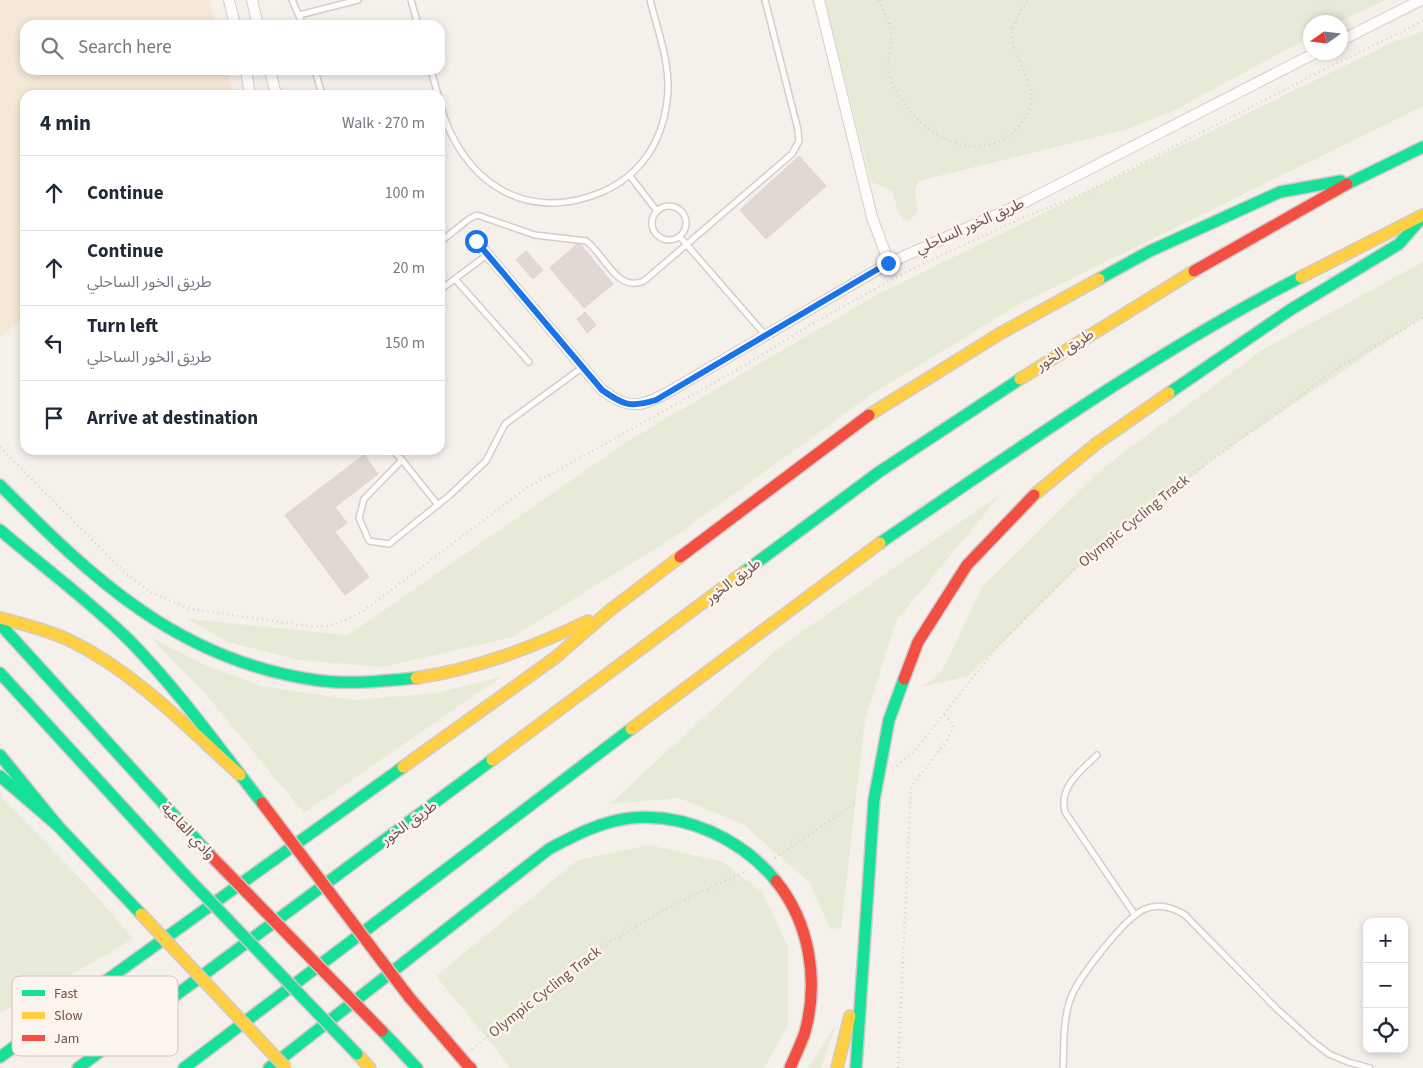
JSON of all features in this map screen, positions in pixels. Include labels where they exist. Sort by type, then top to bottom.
[{"type":"main road","name":"طريق الخور","points":[[178,994],[879,472],[1142,301],[1303,208],[1423,146]]},
{"type":"main road","points":[[114,976],[556,657],[609,611],[856,423],[1001,333],[1150,251],[1280,192],[1360,178]]},
{"type":"main road","points":[[856,1068],[862,954],[874,800],[889,720],[918,642],[967,565],[1035,494],[1096,444],[1290,310],[1398,244],[1423,216]]},
{"type":"main road","points":[[184,1068],[210,1046],[855,561],[1090,400],[1260,298],[1423,216]]},
{"type":"main road","points":[[0,485],[72,556],[119,596],[170,630],[225,658],[292,678],[361,684],[430,677],[481,664],[531,648],[609,611]]},
{"type":"main road","points":[[0,530],[95,609],[130,641],[162,675],[409,997],[470,1068]]},
{"type":"main road","points":[[0,618],[20,621],[62,637],[110,663],[140,684],[240,775]]},
{"type":"main road","name":"وادي القاعية","points":[[0,624],[211,856],[416,1068]]},
{"type":"main road","points":[[0,673],[186,876],[370,1068]]},
{"type":"main road","points":[[0,755],[58,826],[286,1068]]},
{"type":"main road","points":[[0,776],[58,826]]},
{"type":"main road","points":[[270,1068],[550,849],[588,828],[631,818],[675,820],[717,832],[755,856],[782,887],[802,924],[812,964],[812,1006],[802,1046],[790,1068]]},
{"type":"main road","points":[[837,1068],[862,954]]},
{"type":"main road","points":[[8,1038],[12,1036]]},
{"type":"main road","points":[[0,1057],[12,1049]]},
{"type":"main road","name":"طريق الخور","points":[[78,1068],[94,1056]]},
{"type":"street","points":[[229,0],[234,20]]},
{"type":"street","points":[[252,0],[257,20]]},
{"type":"street","points":[[819,0],[872,217],[888,263]]},
{"type":"street","points":[[1348,37],[1422,0]]},
{"type":"street","name":"طريق الخور الساحلي","points":[[476,241],[602,390],[623,404],[642,404],[656,400],[888,263],[1025,202],[1303,59]]},
{"type":"street","points":[[247,75],[249,90]]},
{"type":"street","points":[[271,75],[275,90]]},
{"type":"lane","points":[[292,0],[301,20]]},
{"type":"lane","points":[[299,15],[358,0]]},
{"type":"lane","points":[[411,0],[417,20]]},
{"type":"lane","points":[[445,121],[447,128],[469,163],[489,182],[516,196],[545,204],[561,203],[594,195],[630,176],[639,168],[655,143],[668,99],[667,67],[650,0]]},
{"type":"lane","points":[[445,238],[469,219],[482,216],[520,232],[586,241],[619,278],[635,284],[644,281],[792,154],[797,146],[798,130],[764,0]]},
{"type":"lane","points":[[317,75],[321,90]]},
{"type":"lane","points":[[432,75],[437,90]]},
{"type":"lane","points":[[630,176],[657,211]]},
{"type":"lane","points":[[668,206],[674,206],[684,213],[687,224],[680,237],[665,240],[655,233],[652,222],[657,211],[668,206]]},
{"type":"lane","points":[[680,237],[766,336]]},
{"type":"lane","points":[[445,286],[487,255]]},
{"type":"lane","points":[[455,279],[529,362]]},
{"type":"lane","points":[[402,460],[364,499],[358,518],[369,541],[389,544],[438,505],[486,461],[505,424],[583,367]]},
{"type":"lane","points":[[397,455],[438,505]]},
{"type":"lane","points":[[1097,755],[1068,784],[1064,798],[1065,812],[1135,915]]},
{"type":"lane","points":[[1063,1068],[1066,1018],[1076,986],[1135,915],[1154,906],[1165,906],[1184,915],[1277,1009],[1311,1040],[1336,1057],[1370,1068]]},
{"type":"path","points":[[879,0],[891,30],[888,68],[897,92],[924,124],[945,139],[966,146],[990,145],[1007,137],[1020,124],[1029,108],[1031,93],[1014,51],[1011,36],[1016,20],[1028,0]]},
{"type":"path","name":"Olympic Cycling Track","points":[[896,767],[916,749],[998,646],[1071,572],[1131,520],[1339,367],[1423,318]]},
{"type":"path","points":[[898,1068],[911,787],[948,739],[954,725],[944,715]]},
{"type":"path","points":[[773,859],[862,797]]},
{"type":"path","name":"Olympic Cycling Track","points":[[469,1051],[594,952],[669,907],[755,867]]},
{"type":"green space","points":[[825,0],[1386,0],[1348,17],[1348,15],[1303,15],[1303,41],[1173,111],[1128,129],[918,181],[915,193],[918,213],[908,221],[903,219],[898,212],[892,190],[873,183],[870,178]]},
{"type":"green space","points":[[1423,31],[1423,106],[1018,305],[875,392],[677,535],[513,637],[383,667],[299,660],[227,642],[187,619],[348,635],[628,441],[878,294],[1389,44]]},
{"type":"green space","points":[[1423,262],[1423,317],[1221,453],[1089,556],[968,676],[922,687],[942,671],[983,586],[1103,468],[1262,350]]},
{"type":"green space","points":[[1002,493],[896,621],[865,720],[841,928],[830,929],[810,883],[743,824],[679,798],[610,804],[780,647]]},
{"type":"green space","points":[[150,637],[203,664],[261,686],[355,700],[437,693],[501,677],[304,813],[203,691]]},
{"type":"green space","points":[[0,796],[85,883],[133,939],[69,976],[12,976],[12,1007],[0,1013]]},
{"type":"green space","points":[[649,845],[723,862],[763,893],[788,947],[788,1025],[764,1068],[511,1068],[436,976],[578,860]]},
{"type":"green space","points":[[835,1026],[821,1068],[808,1068]]},
{"type":"sand","points":[[0,0],[209,0],[215,20],[20,20],[20,75],[229,75],[233,90],[20,90],[20,322],[0,336]]},
{"type":"building","points":[[799,156],[826,186],[766,239],[740,210]]},
{"type":"building","points":[[577,244],[581,245],[613,284],[584,308],[550,268]]},
{"type":"building","points":[[526,251],[543,270],[533,279],[516,260]]},
{"type":"building","points":[[585,312],[596,325],[587,333],[577,319]]},
{"type":"building","points":[[364,455],[378,474],[335,507],[347,523],[335,532],[369,577],[345,595],[285,515]]},
{"type":"traffic: fast","points":[[1347,184],[1423,147]]},
{"type":"traffic: fast","points":[[1099,279],[1150,251],[1280,192],[1341,181]]},
{"type":"traffic: fast","points":[[1169,393],[1290,310],[1399,244],[1419,221]]},
{"type":"traffic: fast","points":[[880,543],[1034,438],[1139,370],[1246,306],[1301,277]]},
{"type":"traffic: fast","points":[[744,572],[879,472],[1020,379]]},
{"type":"traffic: fast","points":[[0,485],[104,583],[141,610],[180,634],[221,654],[266,670],[315,680],[353,682],[416,678]]},
{"type":"traffic: fast","points":[[0,530],[83,598],[130,641],[182,700],[262,803]]},
{"type":"traffic: fast","points":[[0,624],[211,856]]},
{"type":"traffic: fast","points":[[0,673],[186,876]]},
{"type":"traffic: fast","points":[[856,1068],[874,800],[889,720],[904,679]]},
{"type":"traffic: fast","points":[[184,1068],[631,729]]},
{"type":"traffic: fast","points":[[0,755],[58,826],[141,914]]},
{"type":"traffic: fast","points":[[178,994],[492,760]]},
{"type":"traffic: fast","points":[[113,976],[403,767]]},
{"type":"traffic: fast","points":[[0,776],[58,826]]},
{"type":"traffic: fast","points":[[269,1068],[549,849],[599,825],[631,818],[651,817],[692,824],[730,841],[763,866],[776,881]]},
{"type":"traffic: fast","points":[[186,876],[357,1054]]},
{"type":"traffic: fast","points":[[382,1031],[417,1068]]},
{"type":"traffic: fast","points":[[0,1057],[12,1048]]},
{"type":"traffic: fast","points":[[78,1068],[94,1056]]},
{"type":"traffic: slow","points":[[1301,277],[1423,215]]},
{"type":"traffic: slow","points":[[1020,379],[1194,271]]},
{"type":"traffic: slow","points":[[869,415],[1001,333],[1099,279]]},
{"type":"traffic: slow","points":[[1034,495],[1096,444],[1169,393]]},
{"type":"traffic: slow","points":[[631,729],[880,543]]},
{"type":"traffic: slow","points":[[403,767],[556,657],[609,611],[680,557]]},
{"type":"traffic: slow","points":[[492,760],[744,572]]},
{"type":"traffic: slow","points":[[0,618],[61,636],[116,668],[180,720],[240,775]]},
{"type":"traffic: slow","points":[[416,678],[483,663],[546,640],[588,621]]},
{"type":"traffic: slow","points":[[141,914],[286,1068]]},
{"type":"traffic: slow","points":[[837,1068],[850,1016]]},
{"type":"traffic: slow","points":[[357,1054],[370,1068]]},
{"type":"traffic: jam","points":[[1194,271],[1347,184]]},
{"type":"traffic: jam","points":[[680,557],[869,415]]},
{"type":"traffic: jam","points":[[904,679],[918,642],[967,565],[1034,495]]},
{"type":"traffic: jam","points":[[262,803],[409,997]]},
{"type":"traffic: jam","points":[[211,856],[382,1031]]},
{"type":"traffic: jam","points":[[776,881],[788,897],[797,915],[809,953],[811,973],[809,1013],[805,1032],[790,1068]]},
{"type":"traffic: jam","points":[[409,997],[470,1068]]},
{"type":"route","points":[[476,241],[602,390],[617,401],[628,406],[656,400],[888,263]]}]
